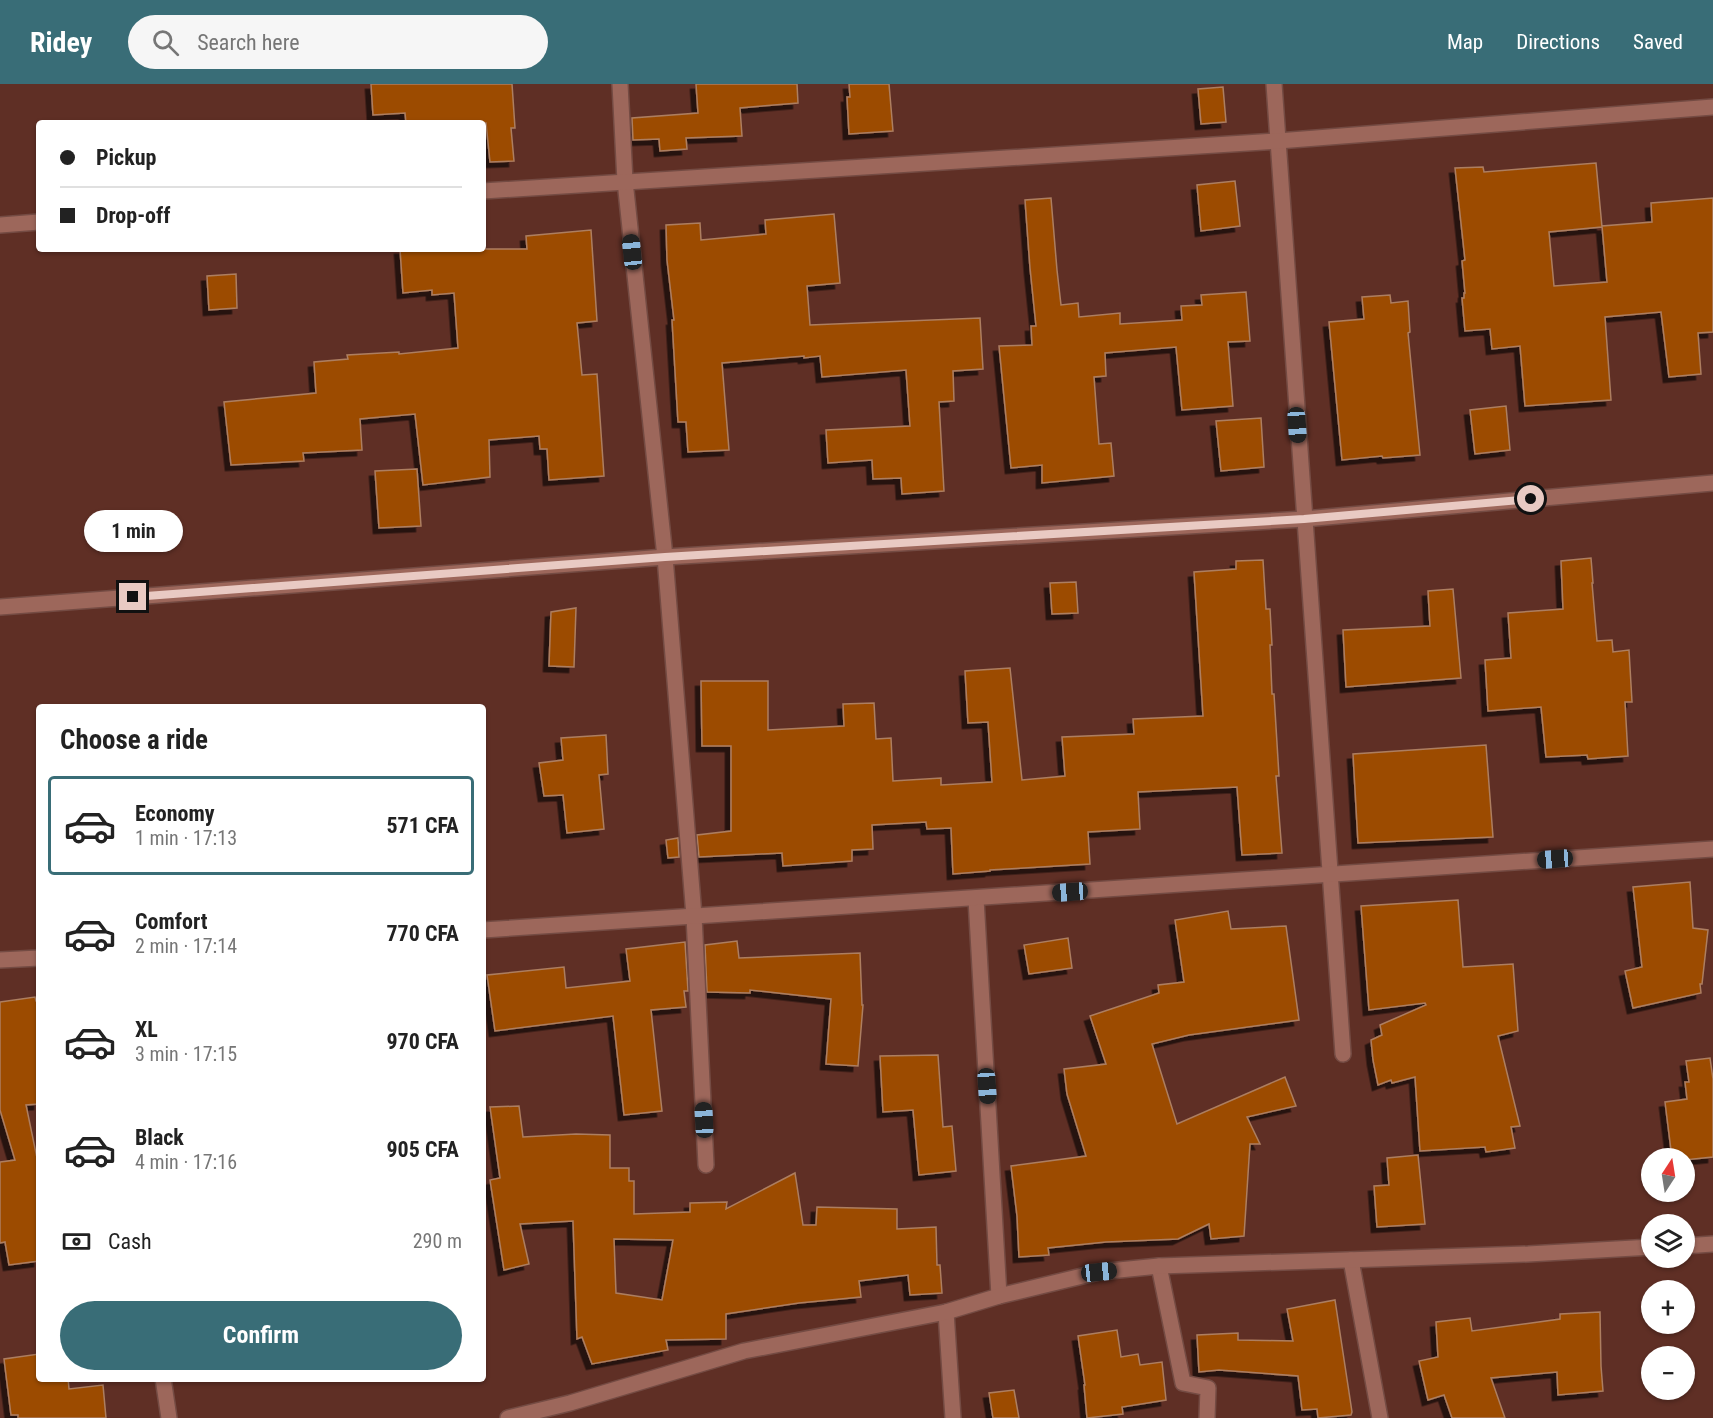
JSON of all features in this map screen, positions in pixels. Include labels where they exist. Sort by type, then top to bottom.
[{"type":"street","points":[[620,84],[625,181],[665,557],[694,916],[706,1165]]},
{"type":"street","points":[[1274,84],[1343,1054]]},
{"type":"street","points":[[486,191],[1278,141],[1713,107]]},
{"type":"street","points":[[0,225],[36,222]]},
{"type":"street","points":[[0,608],[665,557],[1304,519],[1713,483]]},
{"type":"street","points":[[486,930],[1713,849]]},
{"type":"street","points":[[976,899],[999,1296]]},
{"type":"street","points":[[0,960],[36,958]]},
{"type":"street","points":[[1695,1245],[1713,1244]]},
{"type":"street","points":[[508,1418],[571,1411],[744,1352],[946,1312],[999,1296],[1099,1272],[1159,1266],[1528,1254],[1641,1248]]},
{"type":"street","points":[[1351,1260],[1380,1418]]},
{"type":"street","points":[[1159,1266],[1183,1383],[1208,1388],[1207,1418]]},
{"type":"street","points":[[946,1312],[953,1418]]},
{"type":"street","points":[[164,1382],[170,1418]]},
{"type":"building","points":[[371,84],[512,84],[515,128],[511,128],[514,161],[490,162],[486,120],[406,120],[405,113],[373,115]]},
{"type":"building","points":[[696,84],[797,84],[798,103],[740,108],[742,136],[686,138],[687,149],[660,151],[659,139],[633,140],[632,118],[698,113]]},
{"type":"building","points":[[849,84],[889,84],[893,131],[849,134],[847,97],[850,97]]},
{"type":"building","points":[[1223,87],[1226,122],[1201,124],[1198,89]]},
{"type":"building","points":[[1596,163],[1602,227],[1549,232],[1554,286],[1607,282],[1602,226],[1652,222],[1651,203],[1713,198],[1713,332],[1698,333],[1701,374],[1669,377],[1661,312],[1605,317],[1611,400],[1525,406],[1520,346],[1492,349],[1490,329],[1465,331],[1462,261],[1465,260],[1455,168],[1483,167],[1484,172]]},
{"type":"building","points":[[1235,181],[1240,226],[1201,231],[1197,185]]},
{"type":"building","points":[[1051,198],[1061,305],[1078,303],[1079,317],[1120,313],[1120,324],[1182,320],[1181,306],[1202,305],[1201,295],[1246,292],[1250,341],[1228,342],[1233,406],[1182,410],[1176,347],[1105,353],[1106,376],[1094,377],[1099,444],[1111,443],[1114,476],[1042,483],[1042,465],[1011,468],[999,346],[1032,345],[1031,326],[1036,326],[1025,200]]},
{"type":"building","points":[[834,214],[840,283],[807,286],[810,325],[980,318],[983,369],[953,371],[954,401],[939,402],[944,491],[902,494],[901,478],[873,479],[872,460],[828,463],[826,430],[910,426],[906,370],[822,377],[820,356],[722,363],[729,450],[688,452],[686,422],[678,422],[672,320],[674,320],[667,260],[666,225],[700,223],[701,240],[766,234],[765,220]]},
{"type":"building","points":[[591,230],[597,321],[577,323],[582,375],[597,374],[604,476],[549,480],[547,449],[540,449],[539,436],[489,440],[490,477],[423,485],[415,414],[360,419],[362,450],[303,453],[304,461],[231,465],[224,402],[316,393],[314,362],[348,359],[347,355],[399,352],[399,354],[458,348],[454,293],[432,295],[432,290],[403,293],[400,252],[486,252],[486,249],[527,249],[526,236]]},
{"type":"building","points":[[236,274],[237,308],[209,310],[207,276]]},
{"type":"building","points":[[1390,295],[1391,303],[1408,301],[1410,332],[1408,333],[1420,455],[1342,460],[1329,322],[1364,319],[1362,297]]},
{"type":"building","points":[[1506,406],[1510,450],[1475,454],[1470,410]]},
{"type":"building","points":[[1261,418],[1264,467],[1221,471],[1216,421]]},
{"type":"building","points":[[417,469],[421,526],[379,528],[375,471]]},
{"type":"building","points":[[1591,558],[1597,641],[1612,640],[1613,652],[1629,650],[1632,702],[1625,702],[1628,756],[1588,759],[1587,755],[1546,757],[1541,707],[1488,711],[1485,660],[1511,658],[1508,613],[1563,609],[1561,561]]},
{"type":"building","points":[[1263,560],[1266,609],[1270,609],[1272,694],[1274,694],[1279,776],[1276,776],[1282,853],[1242,855],[1237,787],[1138,792],[1140,829],[1088,832],[1090,864],[953,874],[951,828],[927,829],[926,822],[872,825],[873,849],[852,850],[852,861],[783,866],[782,853],[699,857],[697,835],[731,831],[731,746],[702,746],[701,681],[768,681],[768,730],[844,726],[843,704],[874,703],[876,739],[891,738],[893,781],[941,778],[941,785],[992,782],[988,722],[968,723],[965,671],[1010,668],[1022,780],[1065,776],[1062,737],[1134,734],[1133,719],[1203,716],[1194,572],[1236,569],[1236,561]]},
{"type":"building","points":[[1076,582],[1078,613],[1052,614],[1050,583]]},
{"type":"building","points":[[1453,589],[1461,678],[1346,687],[1343,630],[1430,626],[1428,591]]},
{"type":"building","points":[[576,608],[574,667],[549,666],[551,612]]},
{"type":"building","points":[[606,735],[608,774],[599,775],[604,829],[567,833],[563,795],[544,796],[539,763],[563,760],[561,738]]},
{"type":"building","points":[[1486,745],[1493,837],[1358,843],[1353,754]]},
{"type":"building","points":[[678,838],[679,857],[668,858],[666,840]]},
{"type":"building","points":[[1690,882],[1693,928],[1708,930],[1702,984],[1700,984],[1701,993],[1633,1008],[1625,971],[1642,967],[1633,887]]},
{"type":"building","points":[[1458,900],[1463,967],[1513,964],[1518,1031],[1498,1036],[1520,1126],[1511,1127],[1515,1148],[1486,1152],[1485,1147],[1420,1151],[1415,1077],[1392,1083],[1391,1080],[1378,1085],[1371,1040],[1382,1035],[1380,1025],[1426,1005],[1425,1003],[1369,1010],[1361,906]]},
{"type":"building","points":[[1228,911],[1231,929],[1286,926],[1299,1020],[1189,1035],[1152,1044],[1177,1124],[1285,1077],[1296,1106],[1247,1117],[1260,1144],[1250,1144],[1244,1236],[1211,1239],[1209,1224],[1178,1239],[1106,1242],[1048,1248],[1049,1255],[1019,1257],[1011,1166],[1086,1156],[1067,1094],[1064,1069],[1106,1064],[1090,1016],[1159,993],[1158,985],[1184,982],[1175,920]]},
{"type":"building","points":[[1068,938],[1072,968],[1029,974],[1024,945]]},
{"type":"building","points":[[737,941],[739,958],[860,953],[863,1005],[858,1066],[826,1064],[831,999],[750,990],[750,993],[707,992],[705,945]]},
{"type":"building","points":[[685,942],[688,991],[684,991],[686,1007],[651,1010],[662,1111],[624,1115],[613,1016],[495,1031],[487,975],[564,967],[566,988],[630,981],[626,949]]},
{"type":"building","points":[[35,997],[36,1001],[36,1104],[26,1105],[36,1153],[36,1261],[9,1265],[5,1242],[0,1243],[0,1162],[15,1160],[0,1110],[0,1002]]},
{"type":"building","points":[[938,1055],[943,1127],[952,1126],[956,1171],[919,1175],[913,1110],[883,1112],[880,1056]]},
{"type":"building","points":[[1710,1058],[1713,1079],[1713,1157],[1695,1159],[1695,1148],[1671,1148],[1665,1102],[1687,1099],[1685,1082],[1689,1082],[1686,1061]]},
{"type":"building","points":[[519,1106],[523,1137],[610,1135],[610,1168],[629,1168],[629,1181],[634,1181],[634,1214],[690,1212],[690,1203],[727,1202],[726,1209],[795,1173],[803,1225],[816,1225],[817,1207],[897,1209],[897,1229],[936,1227],[937,1265],[940,1265],[942,1293],[910,1295],[908,1275],[859,1281],[861,1297],[726,1314],[726,1339],[666,1340],[668,1350],[592,1364],[582,1337],[577,1339],[573,1221],[520,1224],[529,1264],[504,1270],[490,1180],[500,1178],[490,1107]],"holes":[[[614,1239],[673,1240],[662,1300],[616,1293]]]},
{"type":"building","points":[[1418,1155],[1425,1224],[1377,1227],[1374,1186],[1389,1185],[1387,1158]]},
{"type":"building","points":[[1335,1300],[1351,1415],[1318,1418],[1317,1409],[1302,1410],[1298,1376],[1219,1370],[1199,1372],[1197,1335],[1238,1333],[1238,1340],[1293,1341],[1287,1309]]},
{"type":"building","points":[[1600,1312],[1603,1391],[1558,1395],[1557,1372],[1491,1378],[1505,1418],[1452,1418],[1444,1395],[1428,1400],[1419,1361],[1438,1357],[1436,1322],[1470,1318],[1472,1331],[1560,1319],[1560,1314]]},
{"type":"building","points":[[1117,1330],[1121,1357],[1138,1354],[1140,1365],[1162,1362],[1166,1400],[1122,1407],[1123,1414],[1087,1418],[1078,1336]]},
{"type":"building","points":[[36,1354],[36,1382],[68,1382],[69,1389],[103,1385],[106,1418],[18,1418],[18,1415],[11,1415],[4,1359]]},
{"type":"building","points":[[1014,1390],[1019,1418],[993,1418],[989,1393]]},
{"type":"route","points":[[133,597],[665,557],[1304,519],[1531,499]]}]
